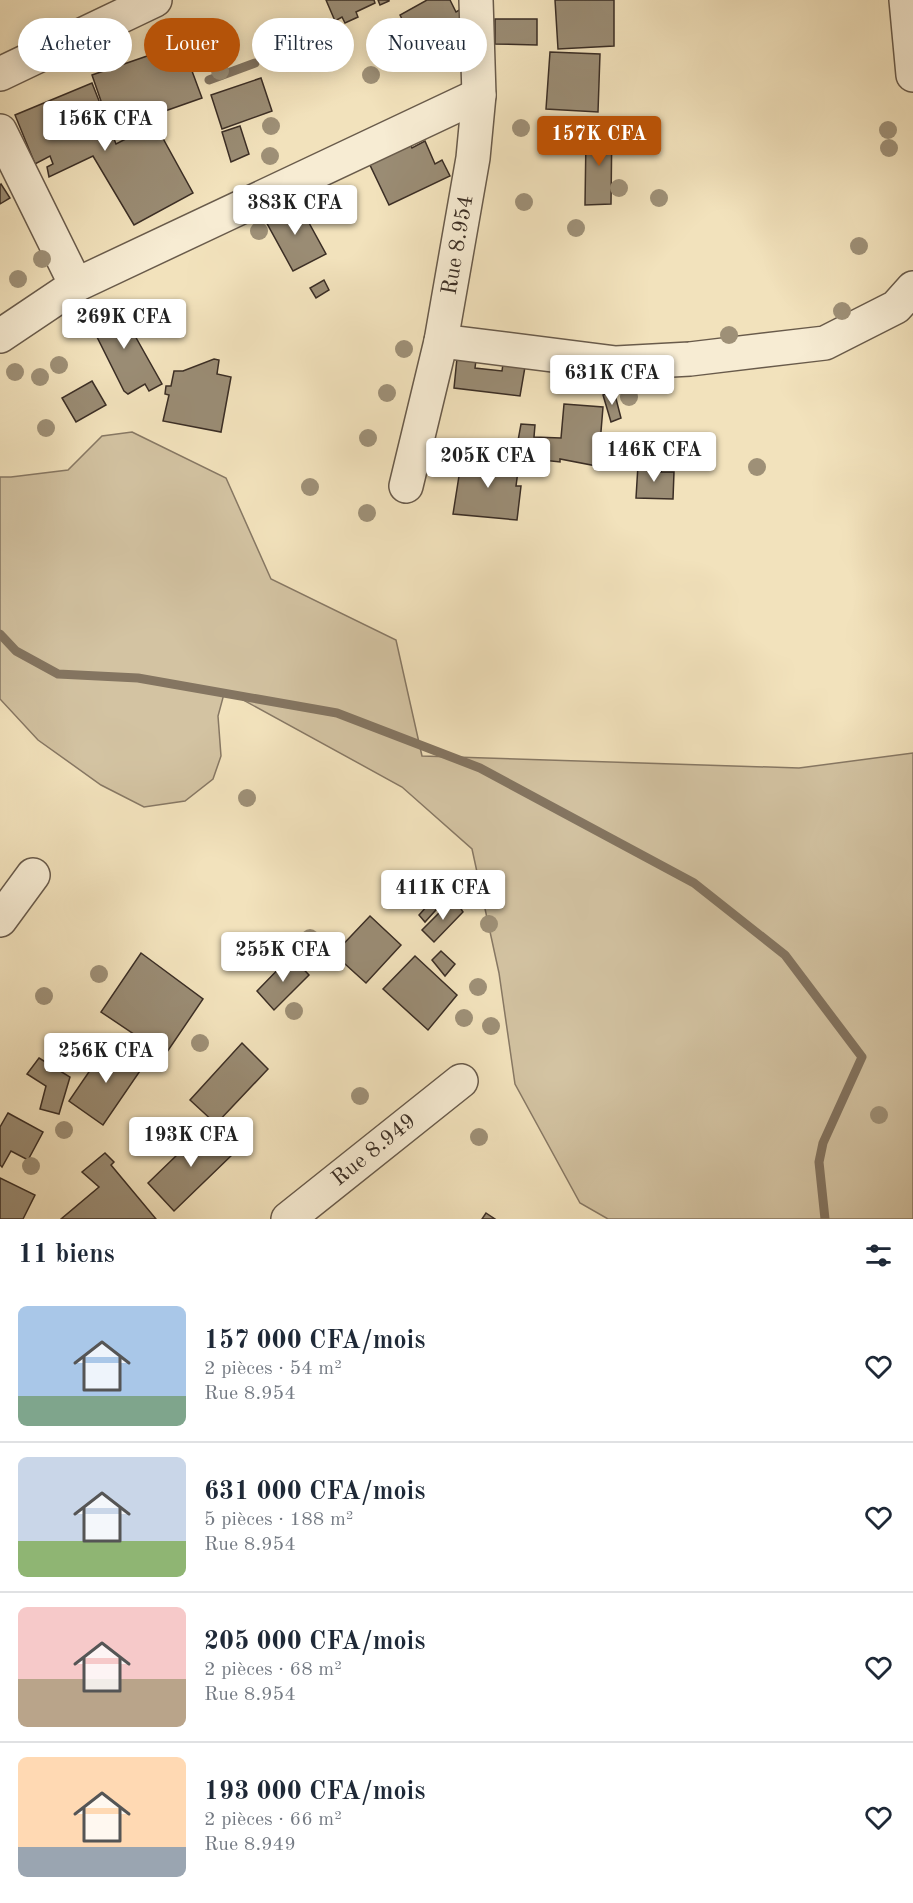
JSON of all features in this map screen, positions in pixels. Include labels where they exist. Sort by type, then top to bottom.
[{"type":"street","points":[[0,74],[155,0]]},
{"type":"street","name":"Rue 8.954","points":[[406,486],[441,341],[473,158],[479,95],[476,0]]},
{"type":"street","points":[[906,0],[913,73]]},
{"type":"street","points":[[0,336],[76,285],[479,95]]},
{"type":"street","points":[[0,131],[76,285]]},
{"type":"street","points":[[441,341],[616,363],[690,359],[825,343],[896,307],[913,288]]},
{"type":"street","points":[[0,920],[33,875]]},
{"type":"street","name":"Rue 8.949","points":[[288,1219],[460,1081]]},
{"type":"shaded area","points":[[132,432],[226,478],[271,579],[396,640],[422,756],[799,768],[913,753],[913,1219],[608,1219],[580,1203],[515,1084],[499,973],[472,849],[402,787],[225,690],[218,716],[221,756],[213,779],[185,801],[144,807],[101,785],[38,740],[0,699],[0,477],[68,470],[102,436]]},
{"type":"building","points":[[326,0],[374,0],[375,3],[356,12],[358,17],[354,19],[334,18]]},
{"type":"building","points":[[378,0],[389,0],[389,1],[380,5]]},
{"type":"building","points":[[427,0],[450,0],[456,12],[463,8],[464,18],[402,18],[400,15]]},
{"type":"building","points":[[555,0],[614,0],[614,46],[558,49]]},
{"type":"building","points":[[495,19],[537,19],[537,45],[495,44]]},
{"type":"building","points":[[550,52],[600,54],[598,112],[546,109]]},
{"type":"building","points":[[144,57],[144,72],[192,72],[202,98],[111,130],[92,75],[101,72],[132,72],[132,61]]},
{"type":"building","points":[[261,78],[272,111],[222,129],[211,95]]},
{"type":"building","points":[[92,83],[116,144],[155,124],[193,193],[134,225],[93,156],[49,177],[47,167],[53,164],[50,156],[35,164],[15,115]]},
{"type":"building","points":[[601,120],[612,120],[611,204],[585,205],[586,137],[602,136]]},
{"type":"building","points":[[240,126],[249,154],[231,162],[222,132]]},
{"type":"building","points":[[425,141],[435,164],[442,160],[450,176],[389,205],[369,163],[410,143],[412,148]]},
{"type":"building","points":[[0,185],[10,198],[0,204]]},
{"type":"building","points":[[297,201],[326,254],[293,271],[264,218]]},
{"type":"building","points":[[324,280],[329,290],[316,298],[310,288]]},
{"type":"building","points":[[116,302],[162,384],[149,391],[145,384],[128,394],[124,391],[88,319]]},
{"type":"building","points":[[457,358],[476,360],[475,368],[502,371],[503,364],[525,367],[520,396],[454,388]]},
{"type":"building","points":[[214,359],[219,360],[217,374],[231,377],[221,432],[163,421],[169,395],[165,394],[166,386],[171,386],[174,371],[183,371]]},
{"type":"building","points":[[92,381],[106,405],[76,422],[62,398]]},
{"type":"building","points":[[614,391],[621,418],[611,422],[603,395]]},
{"type":"building","points":[[564,404],[603,407],[599,456],[607,457],[607,468],[560,459],[560,462],[515,457],[521,424],[535,425],[534,437],[561,438]]},
{"type":"building","points":[[462,457],[519,464],[516,486],[521,486],[517,520],[453,514]]},
{"type":"building","points":[[638,465],[662,467],[661,472],[674,472],[673,499],[636,498]]},
{"type":"building","points":[[438,894],[444,901],[425,922],[419,915]]},
{"type":"building","points":[[454,898],[463,912],[434,942],[422,930]]},
{"type":"building","points":[[370,916],[401,945],[366,983],[334,954]]},
{"type":"building","points":[[441,951],[455,964],[445,976],[432,960]]},
{"type":"building","points":[[141,953],[203,999],[165,1055],[101,1012]]},
{"type":"building","points":[[291,956],[309,975],[274,1010],[257,991]]},
{"type":"building","points":[[415,956],[457,995],[428,1030],[383,989]]},
{"type":"building","points":[[242,1043],[268,1069],[216,1124],[190,1100]]},
{"type":"building","points":[[108,1044],[142,1068],[103,1125],[69,1101]]},
{"type":"building","points":[[39,1058],[70,1077],[59,1114],[40,1109],[46,1086],[27,1074]]},
{"type":"building","points":[[8,1113],[43,1132],[28,1160],[11,1151],[2,1167],[0,1165],[0,1127]]},
{"type":"building","points":[[208,1125],[234,1153],[174,1211],[148,1183]]},
{"type":"building","points":[[105,1153],[114,1162],[111,1165],[156,1219],[61,1219],[99,1187],[82,1172]]},
{"type":"building","points":[[0,1178],[35,1195],[23,1219],[0,1219]]},
{"type":"building","points":[[486,1213],[495,1219],[482,1219]]},
{"type":"waterway","points":[[209,80],[252,64]]},
{"type":"waterway","points":[[0,634],[16,651],[58,674],[138,678],[337,713],[480,768],[694,883],[785,955],[862,1057],[823,1143],[819,1162],[825,1219]]}]
